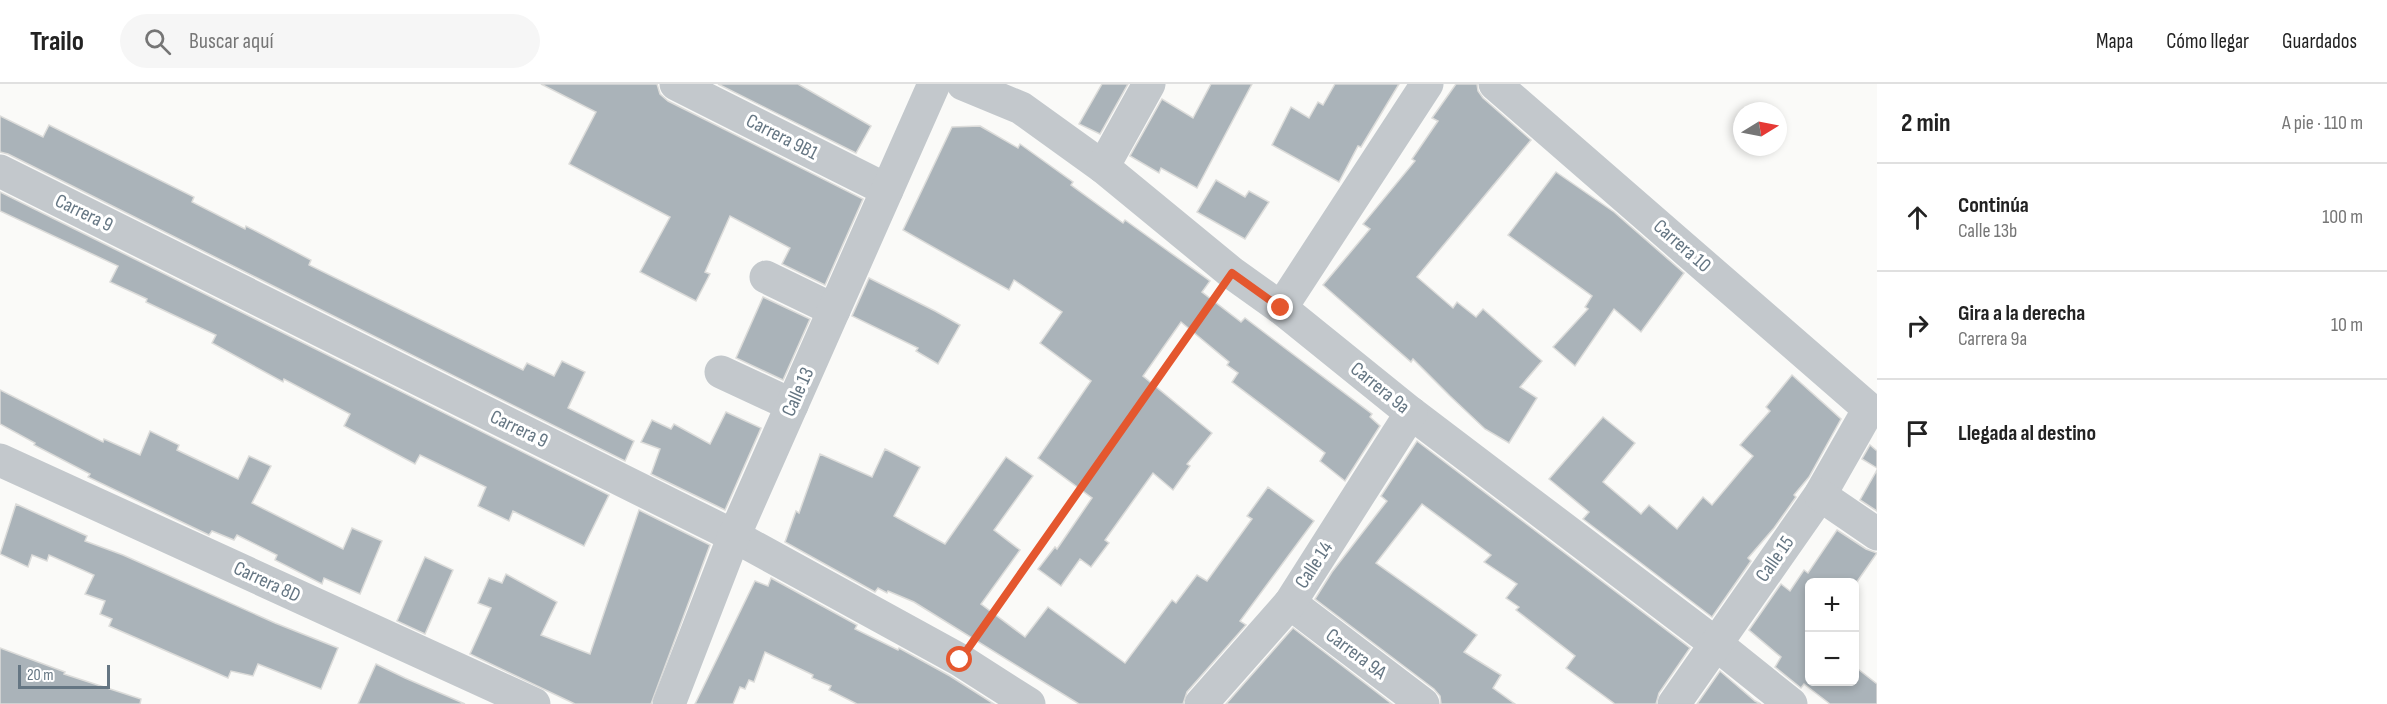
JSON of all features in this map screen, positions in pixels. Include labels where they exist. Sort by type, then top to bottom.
[{"type":"street","name":"Carrera 9B1","points":[[676,84],[887,190]]},
{"type":"street","name":"Calle 13","points":[[669,704],[734,536],[934,84]]},
{"type":"street","name":"Carrera 9a","points":[[963,84],[1021,108],[1103,167],[1232,273],[1281,308],[1411,413],[1716,644],[1791,704]]},
{"type":"street","points":[[1103,167],[1149,84]]},
{"type":"street","points":[[1281,308],[1427,84]]},
{"type":"street","name":"Carrera 10","points":[[1495,84],[1869,409]]},
{"type":"street","name":"Carrera 9","points":[[0,171],[734,536],[960,660],[1029,704]]},
{"type":"street","points":[[766,277],[834,310]]},
{"type":"street","points":[[721,372],[792,405]]},
{"type":"street","name":"Calle 15","points":[[1674,704],[1820,495],[1869,409]]},
{"type":"street","name":"Calle 14","points":[[1201,704],[1290,603],[1411,413]]},
{"type":"street","name":"Carrera 8D","points":[[0,460],[534,704]]},
{"type":"street","points":[[1820,495],[1877,534]]},
{"type":"street","name":"Carrera 9A","points":[[1290,603],[1423,704]]},
{"type":"path","points":[[960,660],[1232,273]]},
{"type":"building","points":[[541,84],[657,84],[660,94],[668,101],[863,199],[825,285],[782,264],[790,248],[730,216],[705,272],[710,274],[696,301],[640,272],[670,217],[569,164],[596,112]]},
{"type":"building","points":[[718,84],[798,84],[871,126],[856,153]]},
{"type":"building","points":[[1102,84],[1128,84],[1100,134],[1079,124]]},
{"type":"building","points":[[1211,84],[1252,84],[1197,188],[1161,168],[1159,173],[1130,156],[1162,99],[1193,118]]},
{"type":"building","points":[[1335,84],[1399,84],[1361,147],[1358,146],[1339,182],[1272,145],[1291,107],[1309,118],[1318,102],[1323,105]]},
{"type":"building","points":[[1456,84],[1477,84],[1478,91],[1483,98],[1531,140],[1417,277],[1453,308],[1457,302],[1476,317],[1483,309],[1542,361],[1520,387],[1537,398],[1509,443],[1485,429],[1413,359],[1411,362],[1323,285],[1370,229],[1363,224],[1415,161],[1412,159],[1438,121],[1432,118]]},
{"type":"building","points":[[0,116],[43,137],[49,125],[194,197],[192,202],[245,229],[246,226],[311,260],[309,265],[523,370],[527,363],[554,376],[562,361],[585,372],[568,408],[634,441],[625,461],[0,152]]},
{"type":"building","points":[[980,126],[1018,148],[1020,144],[1073,182],[1071,185],[1123,223],[1125,220],[1210,281],[1202,292],[1241,322],[1245,318],[1372,414],[1370,417],[1380,426],[1345,481],[1320,461],[1325,453],[1232,382],[1238,373],[1227,365],[1229,362],[1181,322],[1143,376],[1212,433],[1187,464],[1190,466],[1173,490],[1153,473],[1105,540],[1109,543],[1091,567],[1080,559],[1061,586],[1038,569],[1055,547],[1057,549],[1092,498],[1038,458],[1091,381],[1040,343],[1062,312],[1014,280],[1009,290],[903,230],[952,127]]},
{"type":"building","points":[[1556,172],[1614,212],[1684,273],[1641,332],[1614,309],[1575,366],[1553,347],[1588,309],[1585,307],[1592,296],[1508,235]]},
{"type":"building","points":[[1216,180],[1245,197],[1249,191],[1269,202],[1245,239],[1197,212]]},
{"type":"building","points":[[0,192],[609,495],[584,546],[513,511],[509,521],[478,506],[486,487],[420,455],[415,464],[344,426],[350,414],[284,379],[283,382],[212,343],[216,335],[110,282],[118,266],[0,211]]},
{"type":"building","points":[[869,278],[960,325],[938,364],[916,351],[918,348],[852,316]]},
{"type":"building","points":[[763,297],[810,319],[783,380],[736,358]]},
{"type":"building","points":[[1792,375],[1841,419],[1809,477],[1794,495],[1796,497],[1774,528],[1748,558],[1751,561],[1712,617],[1583,519],[1589,512],[1549,479],[1603,417],[1635,443],[1603,482],[1641,514],[1649,505],[1677,529],[1703,497],[1712,505],[1753,456],[1740,445],[1770,411],[1766,407]]},
{"type":"building","points":[[0,390],[103,442],[104,439],[140,455],[150,431],[179,445],[177,450],[238,479],[249,456],[271,466],[252,503],[343,549],[352,528],[382,541],[360,594],[324,578],[322,584],[275,560],[277,555],[237,535],[234,540],[212,531],[209,535],[88,477],[90,474],[34,445],[35,443],[0,424]]},
{"type":"building","points":[[726,412],[761,428],[725,510],[651,474],[660,449],[641,442],[652,420],[671,429],[674,424],[710,444]]},
{"type":"building","points":[[1417,441],[1690,648],[1659,693],[1656,704],[1615,704],[1566,668],[1575,656],[1516,610],[1519,607],[1506,598],[1517,584],[1484,562],[1491,555],[1422,504],[1376,563],[1477,635],[1464,652],[1501,675],[1493,688],[1515,704],[1441,704],[1440,696],[1434,689],[1315,599],[1332,572],[1387,501],[1381,496]]},
{"type":"building","points":[[1870,445],[1877,451],[1877,468],[1862,459]]},
{"type":"building","points":[[885,449],[920,467],[894,516],[945,544],[1006,457],[1033,476],[994,530],[1020,550],[981,604],[1025,637],[1048,607],[1125,663],[1172,600],[1176,603],[1197,575],[1207,581],[1252,519],[1247,516],[1268,487],[1314,521],[1240,621],[1246,625],[1187,692],[1183,704],[1079,704],[914,602],[878,588],[875,592],[785,542],[796,511],[799,513],[820,454],[872,477]]},
{"type":"building","points":[[1877,470],[1877,511],[1860,500]]},
{"type":"building","points":[[16,504],[87,536],[85,541],[123,555],[275,623],[338,648],[321,689],[258,664],[253,676],[231,671],[228,678],[109,626],[112,619],[100,614],[105,601],[85,594],[94,575],[49,555],[47,561],[32,555],[28,567],[0,554]]},
{"type":"building","points":[[639,510],[710,545],[651,704],[575,704],[470,654],[491,608],[478,603],[489,578],[502,583],[506,574],[557,602],[541,635],[590,654]]},
{"type":"building","points":[[1837,530],[1866,549],[1877,553],[1859,579],[1805,578],[1805,685],[1801,688],[1775,667],[1781,657],[1749,630],[1781,584],[1790,591],[1804,570],[1808,573]]},
{"type":"building","points":[[425,557],[453,570],[425,634],[397,621]]},
{"type":"building","points":[[771,578],[857,625],[855,629],[898,650],[899,648],[994,704],[857,704],[829,690],[831,686],[812,678],[813,675],[765,652],[754,682],[749,680],[745,689],[740,687],[733,704],[695,704],[755,581],[768,586]]},
{"type":"building","points":[[1293,628],[1392,704],[1226,704]]},
{"type":"building","points":[[0,648],[65,672],[64,674],[141,699],[140,704],[0,704]]},
{"type":"building","points":[[376,664],[405,678],[465,704],[358,704]]},
{"type":"building","points":[[1859,670],[1877,684],[1877,704],[1830,704],[1807,686],[1859,686]]},
{"type":"building","points":[[1720,671],[1755,701],[1761,704],[1697,704]]},
{"type":"route","points":[[960,660],[1232,273],[1281,308]]}]
